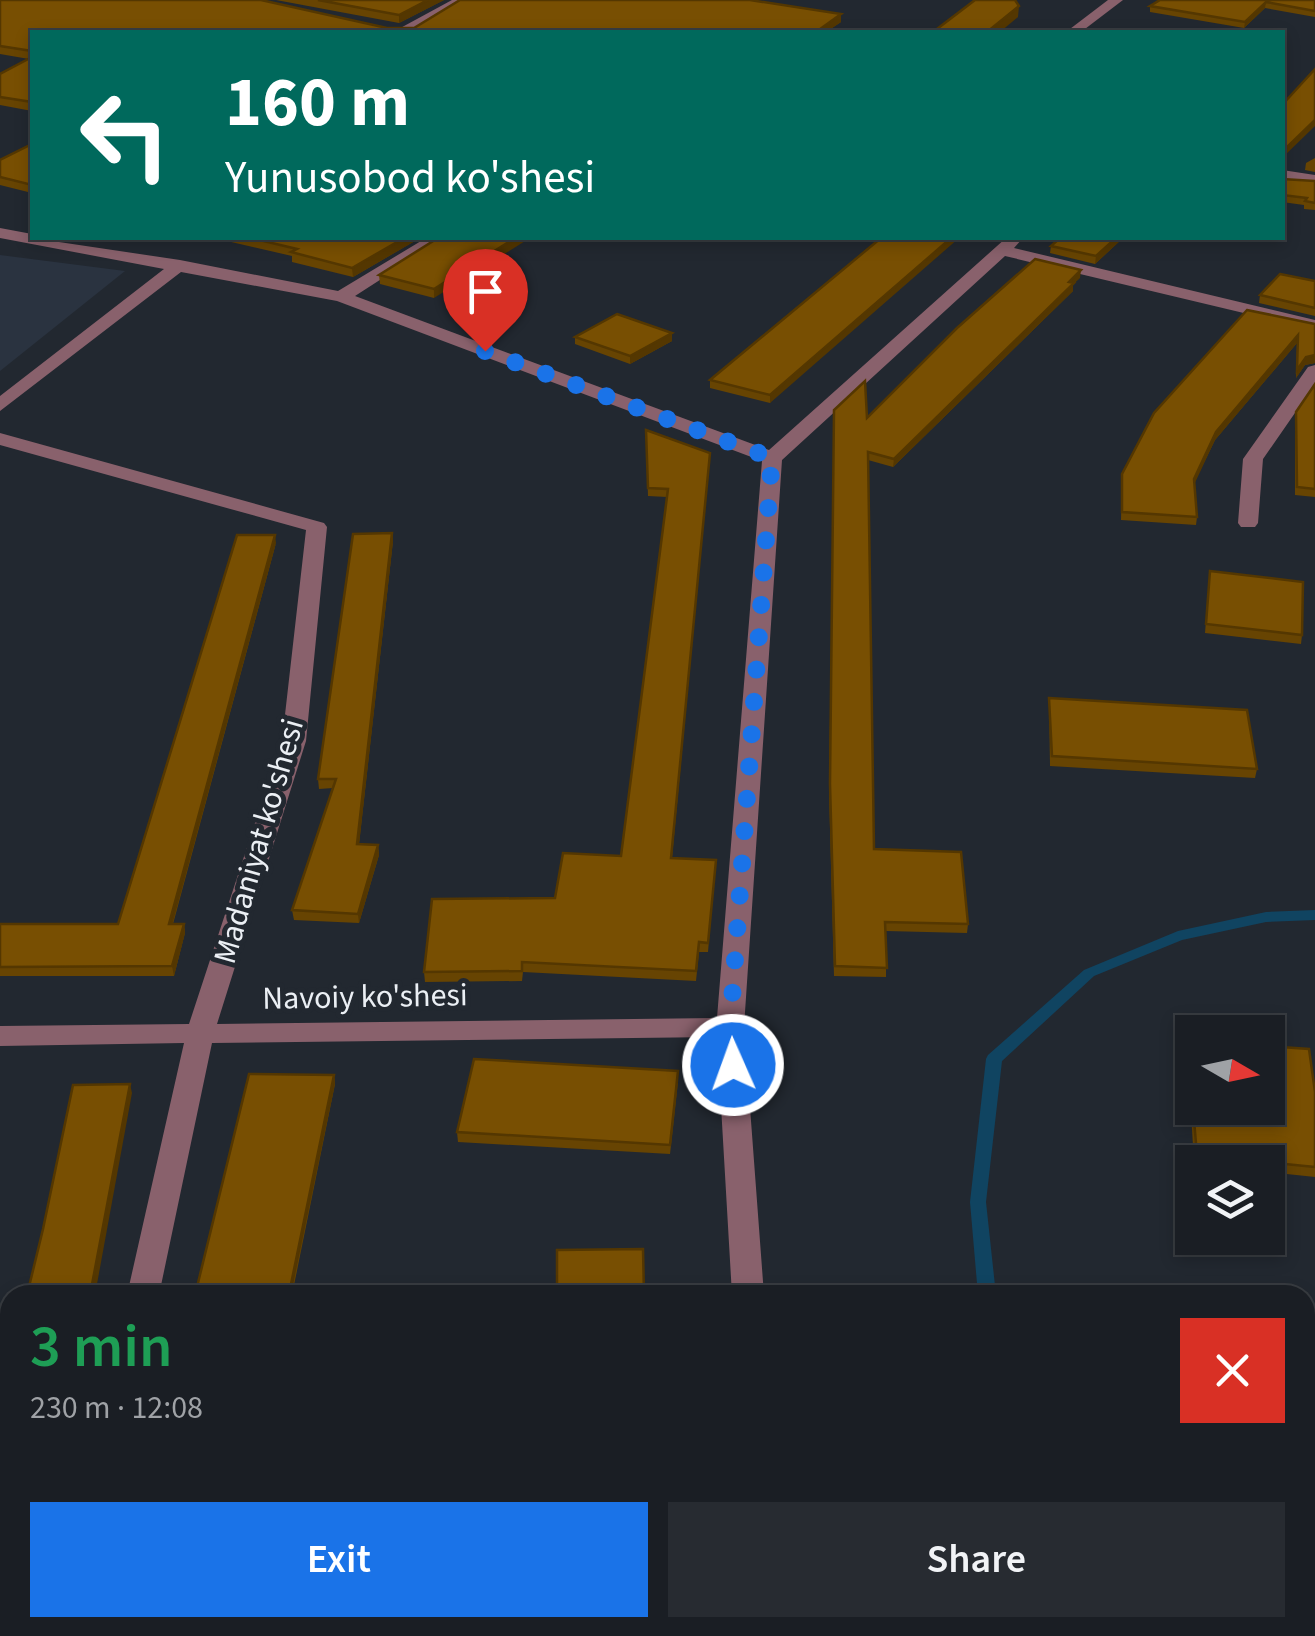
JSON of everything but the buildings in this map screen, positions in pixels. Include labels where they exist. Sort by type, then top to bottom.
[{"type":"street","points":[[407,30],[462,0]]},
{"type":"street","points":[[1076,30],[1116,0]]},
{"type":"street","points":[[383,28],[393,30]]},
{"type":"street","points":[[1285,175],[1315,180]]},
{"type":"street","points":[[57,240],[341,297],[772,458]]},
{"type":"street","points":[[341,297],[434,240]]},
{"type":"street","points":[[747,1285],[730,1027],[772,458],[1008,244],[1315,325]]},
{"type":"street","points":[[0,405],[180,265]]},
{"type":"street","points":[[1248,524],[1252,459],[1315,371]]},
{"type":"street","name":"Madaniyat ko'shesi","points":[[0,439],[316,527],[294,741],[200,1033],[145,1285]]},
{"type":"street","name":"Navoiy ko'shesi","points":[[0,1036],[730,1027]]},
{"type":"shaded area","points":[[0,255],[125,271],[0,371]]},
{"type":"waterway","points":[[986,1285],[978,1202],[994,1059],[1089,973],[1178,936],[1266,917],[1315,915]]},
{"type":"route","points":[[485,351],[772,458],[730,1027],[733,1065]]}]
